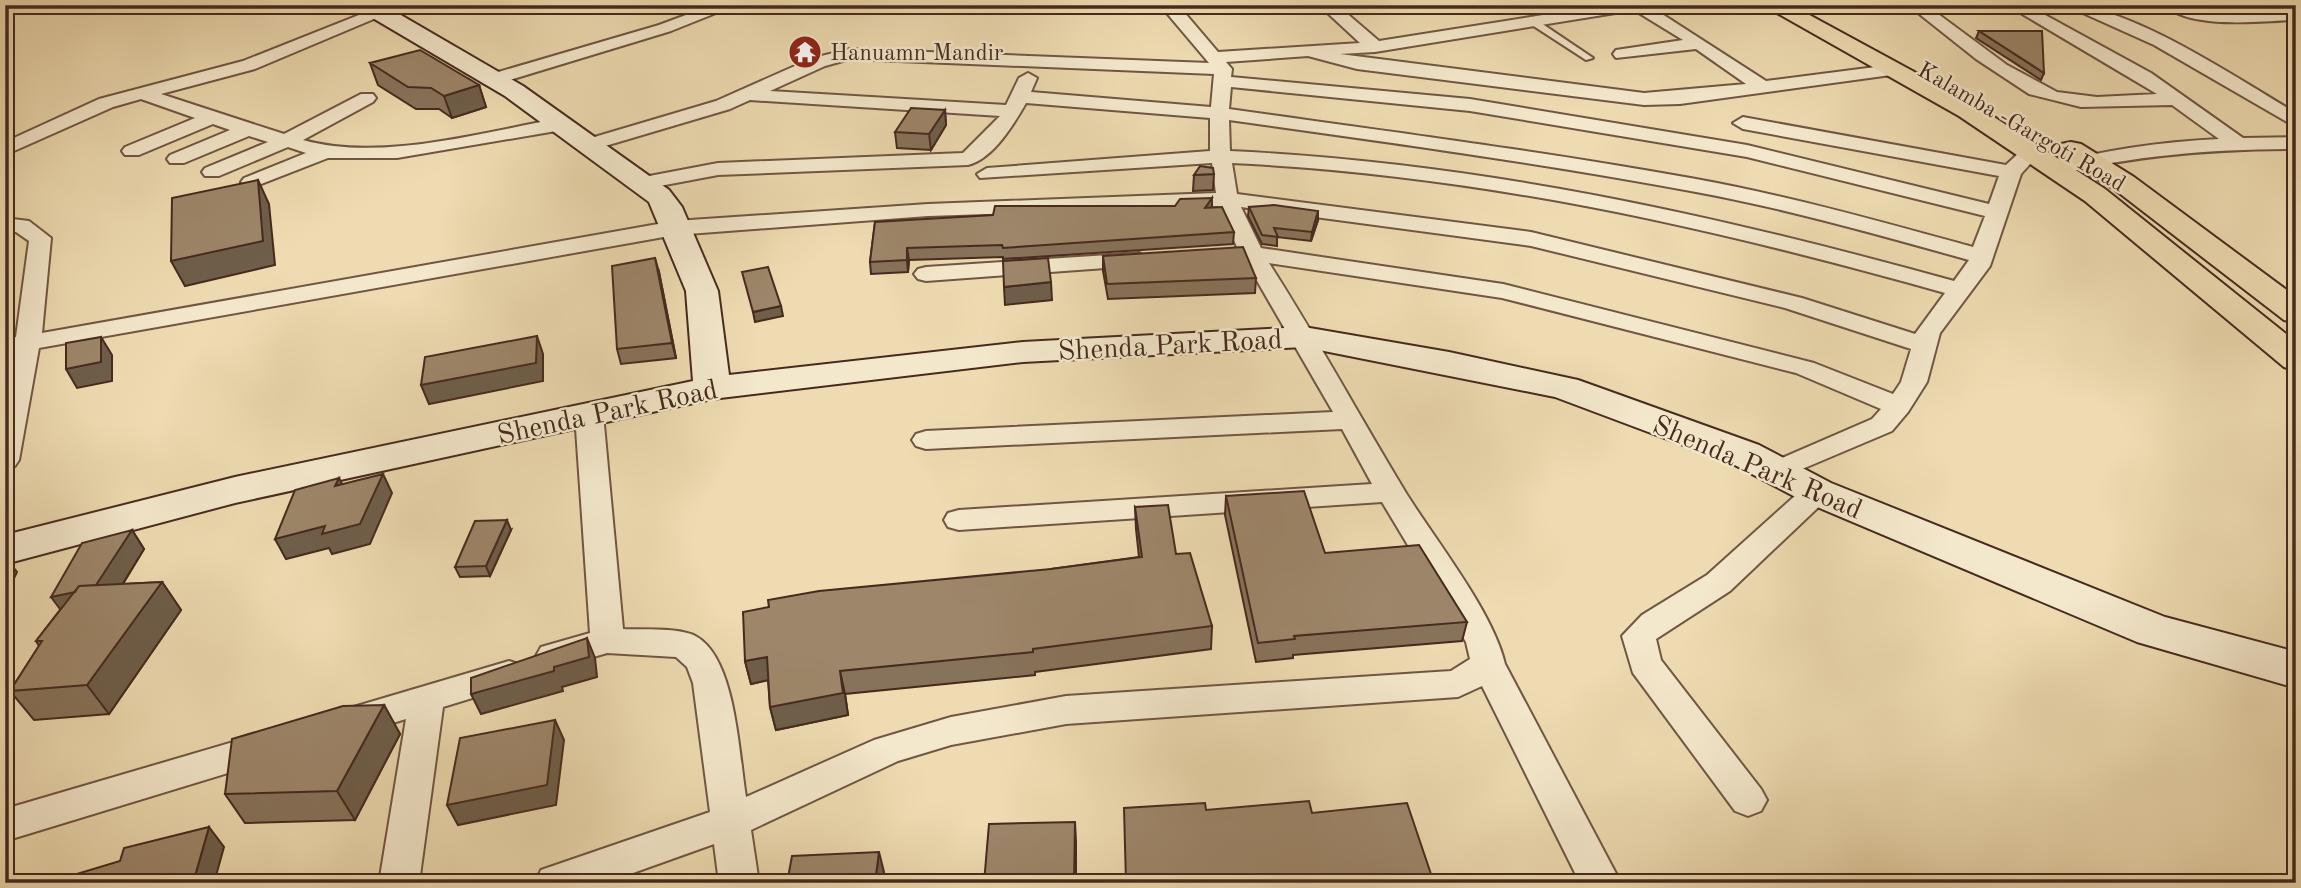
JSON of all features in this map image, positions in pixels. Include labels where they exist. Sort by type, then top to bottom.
[{"type":"main road","points":[[1774,5],[1968,111],[2021,162],[2055,169],[2095,195],[2296,360]]},
{"type":"main road","name":"Kalamba -Gargoti Road","points":[[1805,5],[2088,159],[2124,183],[2296,313]]},
{"type":"main road","points":[[378,8],[562,124],[644,183],[667,207],[702,291],[712,388]]},
{"type":"main road","name":"Shenda Park Road","points":[[5,550],[235,490],[712,388],[1024,352],[1304,337],[1449,363],[1565,388],[1745,454],[1817,492],[2153,630],[2296,670]]},
{"type":"street","points":[[494,79],[665,28],[728,5]]},
{"type":"street","points":[[1168,5],[1221,69],[1218,138],[1227,199],[1251,252],[1304,337],[1348,420],[1483,641],[1488,664],[1601,883]]},
{"type":"street","points":[[1327,5],[1374,47]]},
{"type":"street","points":[[1221,69],[1307,51],[1374,47],[1636,5],[1699,43],[1762,87]]},
{"type":"street","points":[[1916,5],[2025,84],[2051,96],[2070,100],[2176,99]]},
{"type":"street","points":[[2015,5],[2145,77],[2237,143]]},
{"type":"street","points":[[2073,5],[2160,41],[2296,121]]},
{"type":"street","points":[[2174,5],[2207,16],[2296,15]]},
{"type":"street","points":[[2236,5],[2259,16]]},
{"type":"street","points":[[5,149],[74,116],[138,92],[249,65],[378,8]]},
{"type":"street","points":[[1510,11],[1532,22]]},
{"type":"street","points":[[1622,54],[1699,43]]},
{"type":"street","points":[[1307,51],[1357,64],[1643,99],[1891,70]]},
{"type":"street","points":[[588,145],[749,95],[819,62],[850,54],[1034,60],[1221,69],[1470,105],[1733,149],[1995,212]]},
{"type":"street","points":[[644,183],[718,169],[968,159],[985,145],[1017,104],[1034,60]]},
{"type":"street","points":[[138,92],[248,130],[325,152],[397,152],[562,124]]},
{"type":"street","points":[[749,95],[1219,113],[1527,157],[1698,186],[1846,219],[1981,256]]},
{"type":"street","points":[[212,172],[286,141],[367,98]]},
{"type":"street","points":[[132,152],[212,118]]},
{"type":"street","points":[[1743,123],[2021,162],[1995,212],[1978,266],[1928,332],[1914,382],[1898,406],[1882,425],[1776,471]]},
{"type":"street","points":[[177,159],[248,130]]},
{"type":"street","points":[[2055,169],[2088,159],[2237,143],[2296,143]]},
{"type":"street","points":[[251,182],[325,152]]},
{"type":"street","points":[[987,174],[1222,157],[1354,164],[1457,176],[1696,220],[1837,255],[1959,290]]},
{"type":"street","points":[[17,345],[675,228],[928,210],[1227,199],[1531,239],[1793,303],[1924,345]]},
{"type":"street","points":[[5,225],[21,226],[40,237]]},
{"type":"street","points":[[5,244],[40,237]]},
{"type":"street","points":[[5,460],[17,345],[40,237]]},
{"type":"street","points":[[1210,255],[1251,252],[1503,291],[1805,368],[1898,406]]},
{"type":"street","points":[[926,274],[1156,258]]},
{"type":"street","points":[[589,414],[607,641]]},
{"type":"street","points":[[926,440],[1348,420]]},
{"type":"street","points":[[959,520],[1391,492]]},
{"type":"street","points":[[1748,800],[1645,664],[1639,636],[1648,625],[1702,596],[1817,492]]},
{"type":"street","points":[[5,825],[515,672],[566,650],[607,641],[685,645],[702,661],[710,682],[732,821],[738,883]]},
{"type":"street","points":[[555,883],[732,821],[887,750],[951,731],[1066,710],[1458,684],[1488,664]]},
{"type":"street","points":[[399,883],[427,699]]},
{"type":"lane","points":[[1532,22],[1589,58]]},
{"type":"building","points":[[1979,31],[2042,31],[2044,73]]},
{"type":"building","points":[[420,50],[479,85],[444,96],[431,88],[408,87],[370,63]]},
{"type":"building","points":[[911,108],[945,110],[929,134],[895,132]]},
{"type":"building","points":[[1200,166],[1213,168],[1214,174],[1194,175]]},
{"type":"building","points":[[258,180],[263,241],[171,261],[172,198]]},
{"type":"building","points":[[1212,198],[1205,208],[1222,207],[1234,232],[1003,248],[1002,245],[907,248],[907,260],[870,262],[875,222],[993,215],[995,206],[1175,206],[1180,199]]},
{"type":"building","points":[[1274,205],[1318,211],[1312,232],[1274,228],[1278,237],[1262,235],[1249,207]]},
{"type":"building","points":[[1243,247],[1256,278],[1107,284],[1103,256]]},
{"type":"building","points":[[655,258],[672,343],[617,349],[612,266]]},
{"type":"building","points":[[1048,258],[1051,282],[1004,287],[1003,261]]},
{"type":"building","points":[[768,267],[781,306],[753,312],[742,272]]},
{"type":"building","points":[[537,336],[536,363],[421,385],[425,357]]},
{"type":"building","points":[[101,337],[101,362],[66,369],[66,343]]},
{"type":"building","points":[[383,474],[360,524],[322,534],[325,526],[275,539],[295,490],[339,478],[335,486]]},
{"type":"building","points":[[1304,491],[1325,553],[1419,545],[1467,622],[1294,636],[1295,639],[1258,643],[1226,496]]},
{"type":"building","points":[[1168,505],[1176,554],[1190,553],[1212,626],[1033,649],[1033,652],[840,671],[843,693],[770,707],[767,657],[745,661],[743,612],[769,607],[768,600],[819,591],[1051,569],[1142,557],[1135,507]]},
{"type":"building","points":[[507,520],[486,566],[455,567],[475,521]]},
{"type":"building","points":[[132,530],[96,585],[79,586],[75,592],[51,597],[82,543]]},
{"type":"building","points":[[162,582],[87,685],[10,691],[42,641],[36,641],[79,586]]},
{"type":"building","points":[[587,638],[589,657],[554,667],[554,671],[471,694],[471,678]]},
{"type":"building","points":[[384,705],[337,791],[225,794],[232,739],[343,706]]},
{"type":"building","points":[[555,720],[547,785],[447,805],[460,738]]},
{"type":"building","points":[[1309,801],[1312,813],[1407,803],[1434,883],[1126,883],[1124,808],[1205,803],[1206,810]]},
{"type":"building","points":[[1075,822],[1074,883],[984,883],[989,824]]},
{"type":"building","points":[[209,827],[193,883],[47,883],[120,861],[124,848]]},
{"type":"building","points":[[879,852],[875,883],[787,883],[792,856]]},
{"type":"place","name":"Hanuamn Mandir","points":[[805,52]]}]
